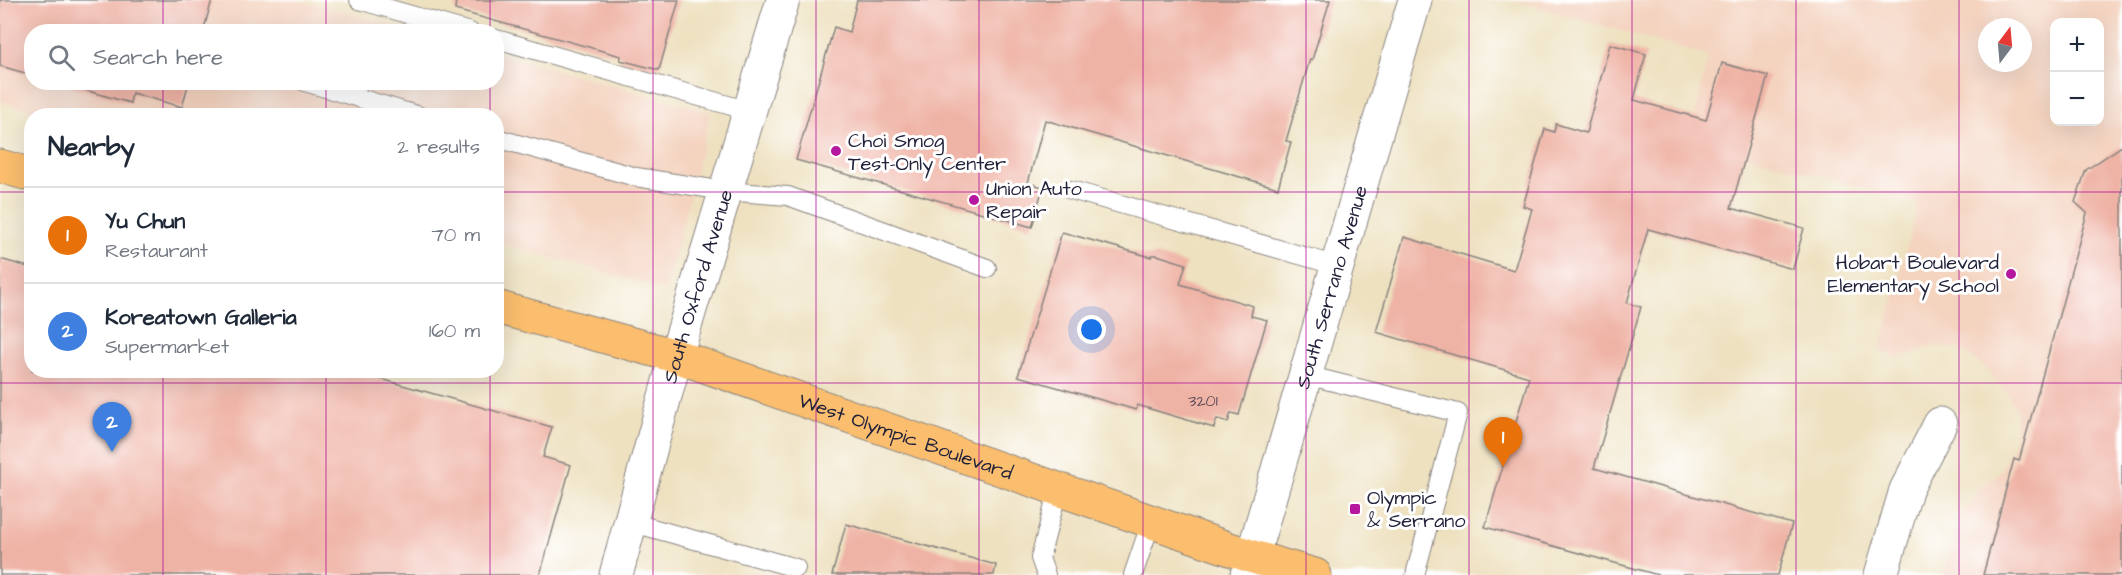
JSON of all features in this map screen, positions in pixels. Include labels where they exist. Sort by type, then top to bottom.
[{"type":"main road","points":[[0,166],[24,173]]},
{"type":"main road","name":"West Olympic Boulevard","points":[[504,309],[676,356],[1151,522],[1250,566],[1315,575]]},
{"type":"street","name":"South Oxford Avenue","points":[[616,575],[676,356],[783,0]]},
{"type":"street","name":"South Serrano Avenue","points":[[1250,566],[1415,0]]},
{"type":"street","points":[[1881,575],[1906,490],[1940,424]]},
{"type":"lane","points":[[359,0],[442,24]]},
{"type":"lane","points":[[504,41],[749,111]]},
{"type":"lane","points":[[331,90],[393,108]]},
{"type":"lane","points":[[504,140],[636,177],[725,191],[788,196],[987,268]]},
{"type":"lane","points":[[1071,190],[1338,266]]},
{"type":"lane","points":[[1306,375],[1458,412],[1414,575]]},
{"type":"lane","points":[[1046,575],[1040,558],[1059,490]]},
{"type":"lane","points":[[630,522],[796,568]]},
{"type":"lane","points":[[1133,575],[1151,522]]},
{"type":"shaded area","points":[[0,0],[298,0],[388,24],[24,24],[24,90],[504,90],[504,56],[711,112],[666,290],[504,244],[504,108],[24,108],[0,101]]},
{"type":"shaded area","name":"Hobart Boulevard Elementary School","points":[[1513,0],[2122,0],[2122,575],[1943,575],[1957,524],[1977,490],[2000,472],[2014,443],[2016,410],[2009,396],[1987,369],[1959,349],[1934,346],[1899,357],[1880,352],[1918,203],[1690,140],[1708,56]]},
{"type":"building","points":[[0,0],[212,0],[205,24],[24,24],[24,73],[0,66]]},
{"type":"building","points":[[456,0],[679,0],[659,70],[620,60],[621,56],[455,10]]},
{"type":"building","points":[[857,0],[1330,0],[1286,141],[1291,142],[1278,188],[1045,120],[1028,183],[1043,187],[1032,227],[796,160],[834,27],[849,32]]},
{"type":"building","points":[[1610,44],[1646,54],[1634,100],[1706,120],[1722,63],[1768,76],[1731,208],[1804,228],[1793,269],[1648,229],[1627,303],[1641,307],[1594,468],[1792,524],[1778,575],[1658,575],[1485,527],[1529,377],[1376,332],[1404,237],[1514,270],[1532,209],[1523,206],[1545,129],[1554,132],[1556,124],[1586,133]]},
{"type":"building","points":[[85,90],[187,90],[182,107],[132,93],[130,103]]},
{"type":"building","points":[[2122,146],[2122,575],[1983,575],[2014,459],[2019,461],[2087,213],[2075,202],[2086,170]]},
{"type":"building","points":[[1062,232],[1151,257],[1157,255],[1186,264],[1180,284],[1253,306],[1251,316],[1267,320],[1239,415],[1231,413],[1228,422],[1217,419],[1214,428],[1137,405],[1136,410],[1018,376]]},
{"type":"building","points":[[0,259],[24,266],[24,378],[377,378],[552,427],[543,457],[571,465],[540,575],[0,575]]},
{"type":"building","points":[[846,524],[996,565],[994,575],[832,575]]},
{"type":"place","name":"Choi Smog Test-Only Center","points":[[836,151]]},
{"type":"place","name":"Union Auto Repair","points":[[974,200]]},
{"type":"place","name":"Hobart Boulevard Elementary School","points":[[2011,274]]},
{"type":"place","name":"Koreatown Galleria","points":[[112,452]]},
{"type":"place","name":"Yu Chun","points":[[1503,467]]},
{"type":"place","name":"Olympic & Serrano","points":[[1355,509]]}]
